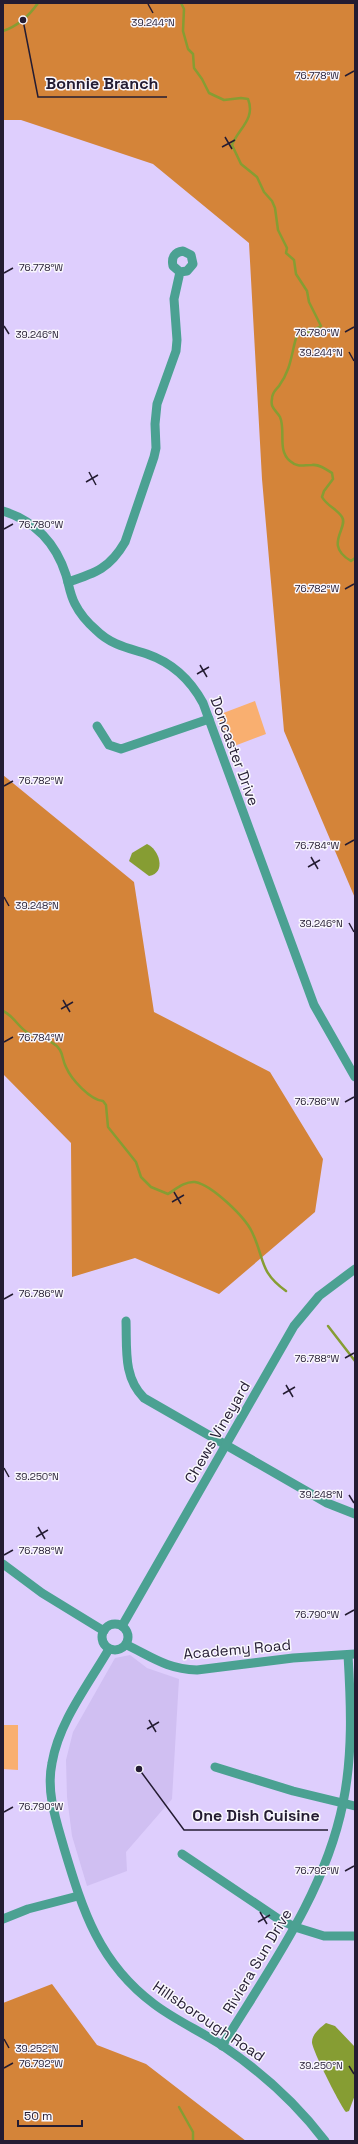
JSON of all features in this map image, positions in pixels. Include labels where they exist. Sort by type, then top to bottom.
[{"type":"street","points":[[68,582],[104,567],[119,552],[125,542],[154,457],[156,448],[155,419],[157,404],[176,351],[178,340],[174,299],[180,272]]},
{"type":"street","name":"Doncaster Drive","points":[[3,511],[22,519],[46,537],[62,564],[75,604],[96,631],[111,643],[164,661],[176,668],[197,691],[209,719],[314,1005],[355,1077]]},
{"type":"street","points":[[97,726],[109,745],[121,749],[209,719]]},
{"type":"street","name":"Chews Vineyard","points":[[122,1626],[294,1326],[319,1296],[355,1269]]},
{"type":"street","points":[[126,1321],[128,1370],[136,1390],[144,1398],[327,1502],[355,1514]]},
{"type":"street","points":[[3,1564],[42,1593],[104,1631]]},
{"type":"street","points":[[110,1625],[122,1626],[128,1632],[127,1645],[117,1651],[109,1649],[102,1639],[104,1631],[110,1625]]},
{"type":"street","name":"Academy Road","points":[[127,1645],[160,1662],[183,1670],[197,1670],[293,1658],[352,1655]]},
{"type":"street","name":"Hillsborough Road","points":[[109,1649],[65,1725],[57,1742],[52,1763],[50,1786],[52,1801],[78,1896],[96,1938],[121,1974],[154,2004],[222,2046],[261,2074],[281,2091],[307,2118],[325,2141]]},
{"type":"street","name":"Riviera Sun Drive","points":[[222,2046],[295,1927],[321,1874],[343,1803],[351,1740],[352,1655]]},
{"type":"street","points":[[215,1767],[293,1791],[355,1806]]},
{"type":"street","points":[[182,1854],[277,1918],[295,1927],[324,1936],[355,1936]]},
{"type":"street","points":[[3,1919],[28,1909],[78,1896]]},
{"type":"shaded area","points":[[3,3],[355,3],[355,898],[284,731],[262,479],[249,243],[153,164],[21,120],[3,120]]},
{"type":"shaded area","points":[[255,701],[266,734],[229,748],[218,715]]},
{"type":"shaded area","points":[[3,775],[134,882],[154,1012],[270,1072],[323,1159],[315,1212],[219,1294],[135,1258],[72,1277],[71,1143],[3,1074]]},
{"type":"shaded area","points":[[147,844],[155,851],[159,861],[158,870],[155,874],[149,876],[129,861],[132,853]]},
{"type":"shaded area","points":[[130,1655],[147,1668],[179,1679],[172,1799],[126,1852],[127,1871],[87,1886],[72,1836],[67,1797],[66,1760],[73,1732],[115,1658]]},
{"type":"shaded area","points":[[3,1725],[18,1725],[18,1770],[3,1769]]},
{"type":"shaded area","points":[[52,1984],[97,2045],[146,2064],[246,2141],[3,2141],[3,2003]]},
{"type":"shaded area","points":[[326,2023],[335,2026],[355,2047],[355,2095],[349,2111],[346,2112],[338,2100],[313,2047],[313,2036]]},
{"type":"waterway","points":[[3,31],[23,20],[38,3]]},
{"type":"waterway","points":[[181,3],[184,9],[183,31],[188,49],[193,54],[194,68],[202,79],[209,93],[224,100],[241,98],[248,99],[250,106],[248,118],[232,145],[241,164],[257,177],[264,192],[272,201],[275,208],[278,230],[287,248],[286,253],[294,260],[296,274],[307,291],[309,302],[321,326],[309,332],[297,335],[289,367],[279,386],[273,393],[272,405],[282,422],[283,446],[286,457],[298,465],[317,465],[332,473],[333,479],[324,491],[322,497],[342,517],[343,521],[338,543],[339,549],[343,555],[351,561],[355,558]]},
{"type":"waterway","points":[[3,1011],[10,1015],[21,1028],[28,1033],[50,1041],[57,1046],[61,1052],[68,1072],[76,1083],[92,1097],[103,1101],[106,1105],[108,1127],[136,1162],[141,1177],[151,1187],[168,1194],[184,1184],[195,1182],[202,1184],[227,1202],[243,1218],[252,1232],[271,1278],[286,1291]]},
{"type":"waterway","points":[[328,1326],[355,1361]]},
{"type":"waterway","points":[[179,2107],[193,2132],[193,2141]]},
{"type":"place","name":"Bonnie Branch","points":[[23,20]]},
{"type":"place","name":"One Dish Cuisine","points":[[139,1769]]}]
